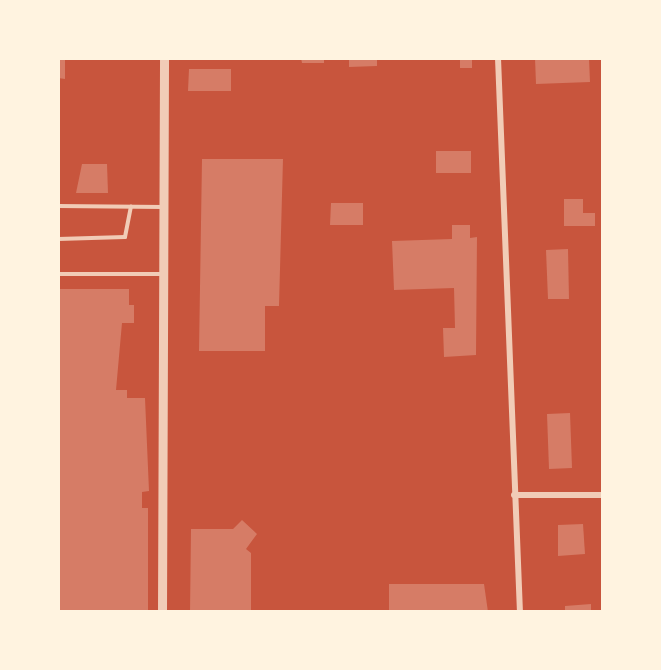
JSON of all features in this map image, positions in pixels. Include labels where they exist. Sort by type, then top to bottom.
[{"type":"street","points":[[162,612],[164,58]]},
{"type":"street","points":[[498,58],[513,495],[520,612]]},
{"type":"street","points":[[513,495],[603,495]]},
{"type":"lane","points":[[58,206],[164,207]]},
{"type":"lane","points":[[58,239],[125,237],[131,207]]},
{"type":"lane","points":[[58,274],[164,274]]},
{"type":"building","points":[[58,58],[65,58],[65,79],[58,78]]},
{"type":"building","points":[[301,58],[324,58],[324,63],[302,63]]},
{"type":"building","points":[[349,58],[377,58],[377,66],[349,67]]},
{"type":"building","points":[[460,58],[472,58],[472,68],[460,68]]},
{"type":"building","points":[[535,58],[589,58],[590,82],[536,84]]},
{"type":"building","points":[[189,69],[231,69],[231,91],[188,91]]},
{"type":"building","points":[[436,151],[471,151],[471,173],[436,173]]},
{"type":"building","points":[[202,159],[283,159],[279,306],[265,306],[265,351],[199,351]]},
{"type":"building","points":[[82,164],[107,164],[108,193],[76,193]]},
{"type":"building","points":[[564,199],[583,199],[583,213],[595,213],[595,226],[564,226]]},
{"type":"building","points":[[331,203],[363,203],[363,225],[330,225]]},
{"type":"building","points":[[452,225],[470,225],[470,238],[477,237],[476,355],[444,357],[443,328],[455,328],[454,288],[394,290],[392,241],[452,239]]},
{"type":"building","points":[[568,249],[569,299],[548,299],[546,250]]},
{"type":"building","points":[[58,289],[129,289],[129,305],[134,305],[134,323],[122,323],[116,390],[127,390],[127,398],[145,398],[149,491],[142,492],[142,508],[148,508],[148,612],[58,612]]},
{"type":"building","points":[[570,413],[572,468],[549,469],[547,414]]},
{"type":"building","points":[[242,520],[257,534],[246,549],[251,553],[251,612],[190,612],[191,529],[233,529]]},
{"type":"building","points":[[583,524],[585,554],[558,556],[558,525]]},
{"type":"building","points":[[389,584],[484,584],[488,612],[389,612]]},
{"type":"building","points":[[591,604],[591,612],[565,612],[565,606]]}]
